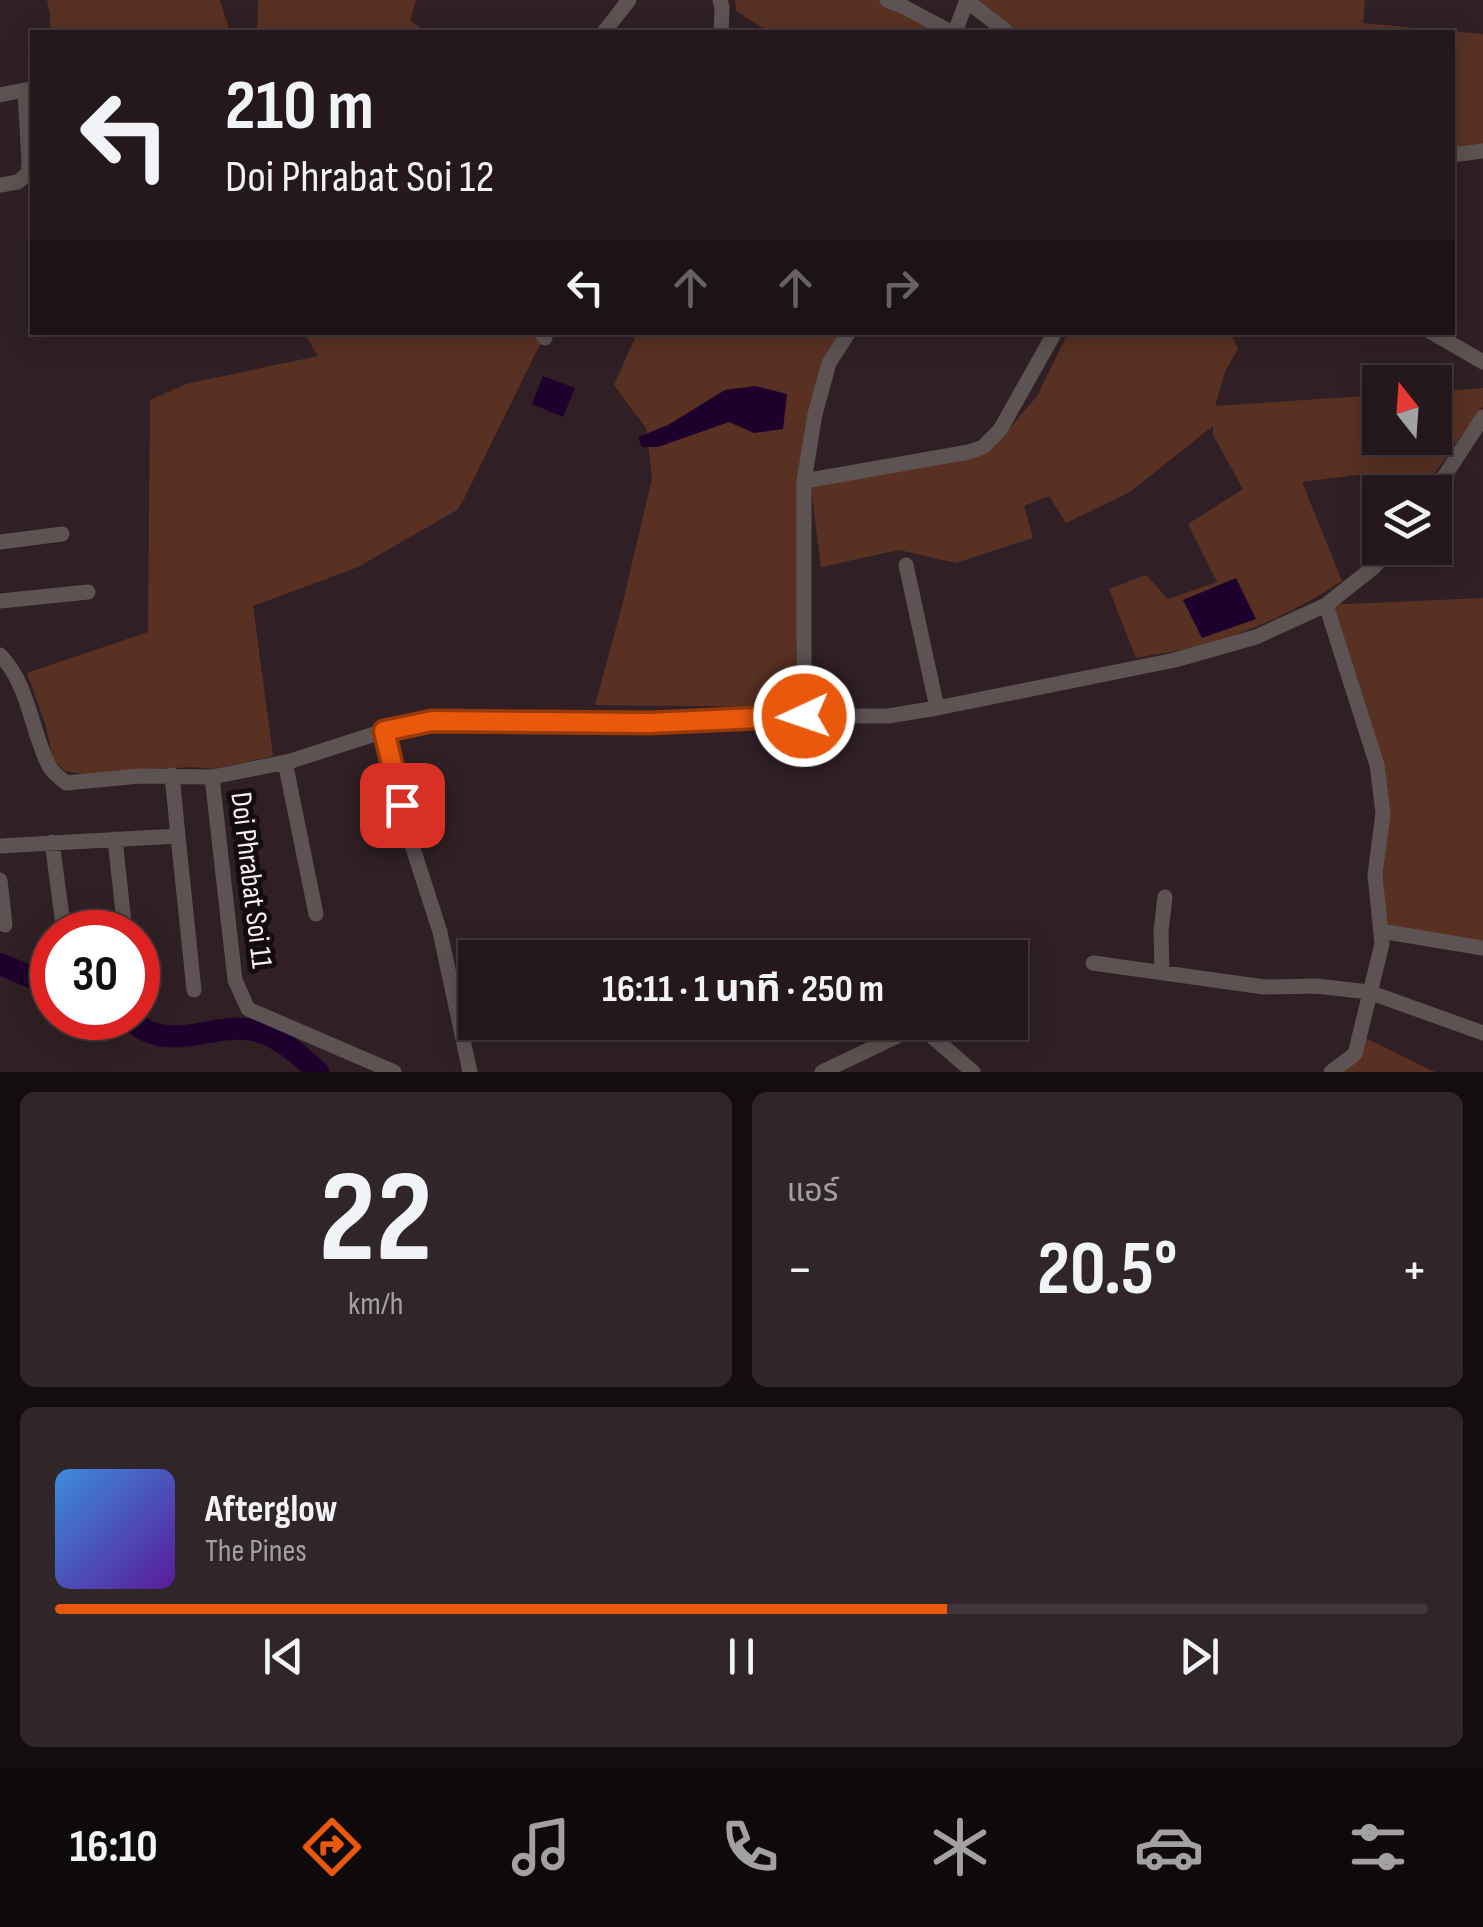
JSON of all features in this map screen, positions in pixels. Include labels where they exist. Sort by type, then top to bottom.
[{"type":"street","points":[[606,30],[629,0]]},
{"type":"street","points":[[720,0],[721,30]]},
{"type":"street","points":[[887,0],[949,30]]},
{"type":"street","points":[[954,30],[967,0],[1004,30]]},
{"type":"street","points":[[0,95],[29,90],[28,174],[18,182],[0,185]]},
{"type":"street","points":[[1455,154],[1483,151]]},
{"type":"street","points":[[804,716],[804,481],[829,362],[847,335]]},
{"type":"street","points":[[804,481],[982,447],[1000,430],[1053,335]]},
{"type":"street","points":[[1436,335],[1483,362]]},
{"type":"street","points":[[1445,475],[1483,418]]},
{"type":"street","points":[[0,542],[62,534]]},
{"type":"street","points":[[906,565],[937,708]]},
{"type":"street","points":[[0,656],[9,664],[20,688],[50,770],[66,783],[172,775],[212,777],[285,762],[384,731],[432,721],[649,723],[888,716],[937,708],[1175,660],[1256,637],[1326,605],[1376,565]]},
{"type":"street","points":[[0,600],[88,592]]},
{"type":"street","points":[[1326,605],[1376,766],[1383,813],[1375,875],[1382,944],[1355,1054],[1331,1072]]},
{"type":"street","points":[[384,731],[410,842],[440,932],[470,1072]]},
{"type":"street","points":[[285,762],[316,914]]},
{"type":"street","points":[[172,775],[194,990]]},
{"type":"street","name":"Doi Phrabat Soi 11","points":[[212,777],[235,980],[248,1009],[394,1072]]},
{"type":"street","points":[[0,846],[178,836]]},
{"type":"street","points":[[115,838],[123,910]]},
{"type":"street","points":[[52,842],[61,910]]},
{"type":"street","points":[[0,880],[6,926]]},
{"type":"street","points":[[1162,972],[1165,897]]},
{"type":"street","points":[[1381,931],[1483,948]]},
{"type":"street","points":[[1093,963],[1264,986],[1369,992],[1483,1033]]},
{"type":"street","points":[[822,1072],[910,1030],[927,1032],[973,1072]]},
{"type":"shaded area","points":[[47,0],[220,0],[229,30],[50,30]]},
{"type":"shaded area","points":[[258,0],[416,0],[410,20],[423,30],[257,30]]},
{"type":"shaded area","points":[[735,0],[887,0],[947,30],[770,30],[736,11]]},
{"type":"shaded area","points":[[967,0],[1365,0],[1363,23],[1439,30],[1004,30]]},
{"type":"shaded area","points":[[1455,31],[1483,34],[1483,151],[1455,155]]},
{"type":"shaded area","points":[[305,335],[545,338],[457,510],[358,567],[253,606],[273,756],[213,769],[83,774],[65,771],[53,760],[46,726],[27,673],[148,632],[150,400],[186,384],[318,356]]},
{"type":"shaded area","points":[[636,335],[849,335],[829,363],[804,481],[794,707],[595,705],[652,478],[646,428],[614,385]]},
{"type":"shaded area","points":[[1067,335],[1231,335],[1238,349],[1225,372],[1215,406],[1362,396],[1362,455],[1448,455],[1433,475],[1372,473],[1302,482],[1342,581],[1276,618],[1198,647],[1136,658],[1109,589],[1146,575],[1168,599],[1217,582],[1188,524],[1243,489],[1213,435],[1213,426],[1130,492],[1066,523],[1049,496],[1024,506],[1033,538],[956,563],[899,550],[821,567],[811,487],[1001,438],[1037,396]]},
{"type":"shaded area","points":[[543,376],[575,388],[563,417],[532,404]]},
{"type":"shaded area","points":[[755,386],[787,394],[783,429],[754,433],[729,422],[658,447],[642,447],[638,437],[668,425],[725,390]]},
{"type":"shaded area","points":[[1483,388],[1483,406],[1452,449],[1452,391]]},
{"type":"shaded area","points":[[1236,578],[1256,619],[1202,638],[1183,600]]},
{"type":"shaded area","points":[[1483,598],[1483,948],[1381,931],[1383,813],[1326,605]]},
{"type":"shaded area","points":[[1359,1035],[1435,1072],[1331,1072],[1355,1054]]},
{"type":"waterway","points":[[0,964],[30,977]]},
{"type":"waterway","points":[[160,1035],[234,1029],[261,1032],[284,1044],[318,1072]]},
{"type":"route","points":[[402,805],[384,731],[411,724],[649,723],[804,716]]}]
